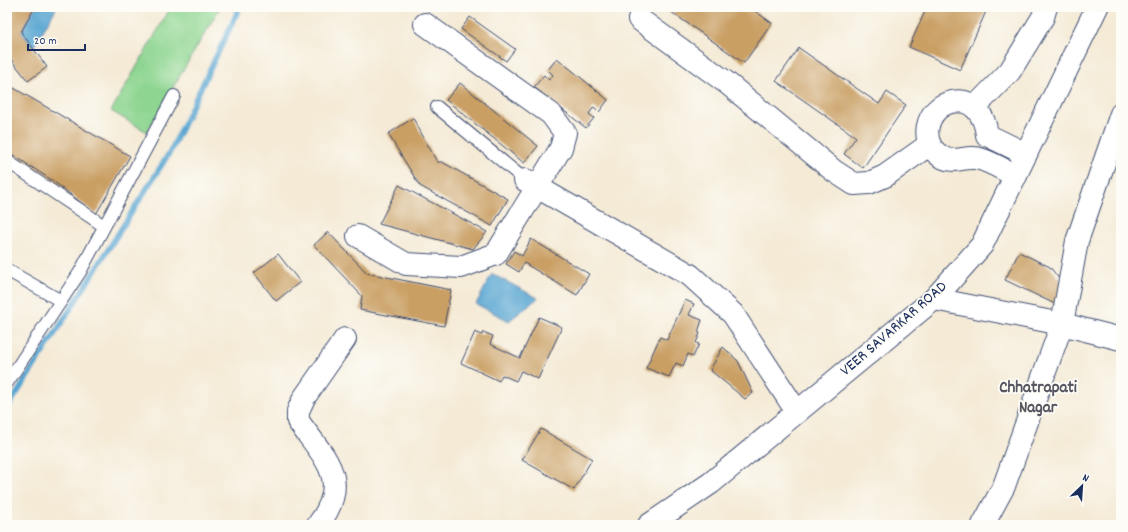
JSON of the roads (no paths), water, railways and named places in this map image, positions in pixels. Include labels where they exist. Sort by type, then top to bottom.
[{"type":"street","points":[[975,107],[1010,71],[1043,17],[1046,7]]},
{"type":"street","name":"VEER SAVARKAR ROAD","points":[[649,525],[712,483],[934,299],[982,245],[1097,7]]},
{"type":"street","points":[[639,19],[727,83],[834,171],[854,184],[869,183],[885,176],[930,144]]},
{"type":"street","points":[[358,236],[406,264],[461,267],[496,254],[531,183],[561,148],[565,133],[551,114],[425,24]]},
{"type":"street","points":[[974,158],[983,145],[987,135],[986,124],[982,115],[975,107],[956,101],[946,103],[937,108],[927,125],[927,135],[930,144],[936,152],[944,158],[953,161],[974,158],[1016,176]]},
{"type":"street","points":[[983,525],[1004,486],[1062,324],[1077,241],[1121,114]]},
{"type":"street","points":[[987,135],[1026,154]]},
{"type":"street","points":[[531,183],[690,275],[732,314],[797,412]]},
{"type":"street","points":[[934,299],[1062,324],[1121,339]]},
{"type":"street","points":[[318,525],[329,511],[334,496],[332,470],[298,421],[298,411],[304,398],[345,339]]},
{"type":"lane","points":[[7,383],[80,272],[174,96]]},
{"type":"lane","points":[[437,107],[531,183]]},
{"type":"lane","points":[[7,161],[104,226]]},
{"type":"lane","points":[[7,270],[61,301]]},
{"type":"water","points":[[35,7],[57,7],[33,48],[21,32]]},
{"type":"water","points":[[492,274],[538,298],[509,321],[476,304]]},
{"type":"waterway","points":[[7,409],[170,152],[240,7]]},
{"type":"district","name":"Chhatrapati Nagar","points":[[1038,399]]}]
